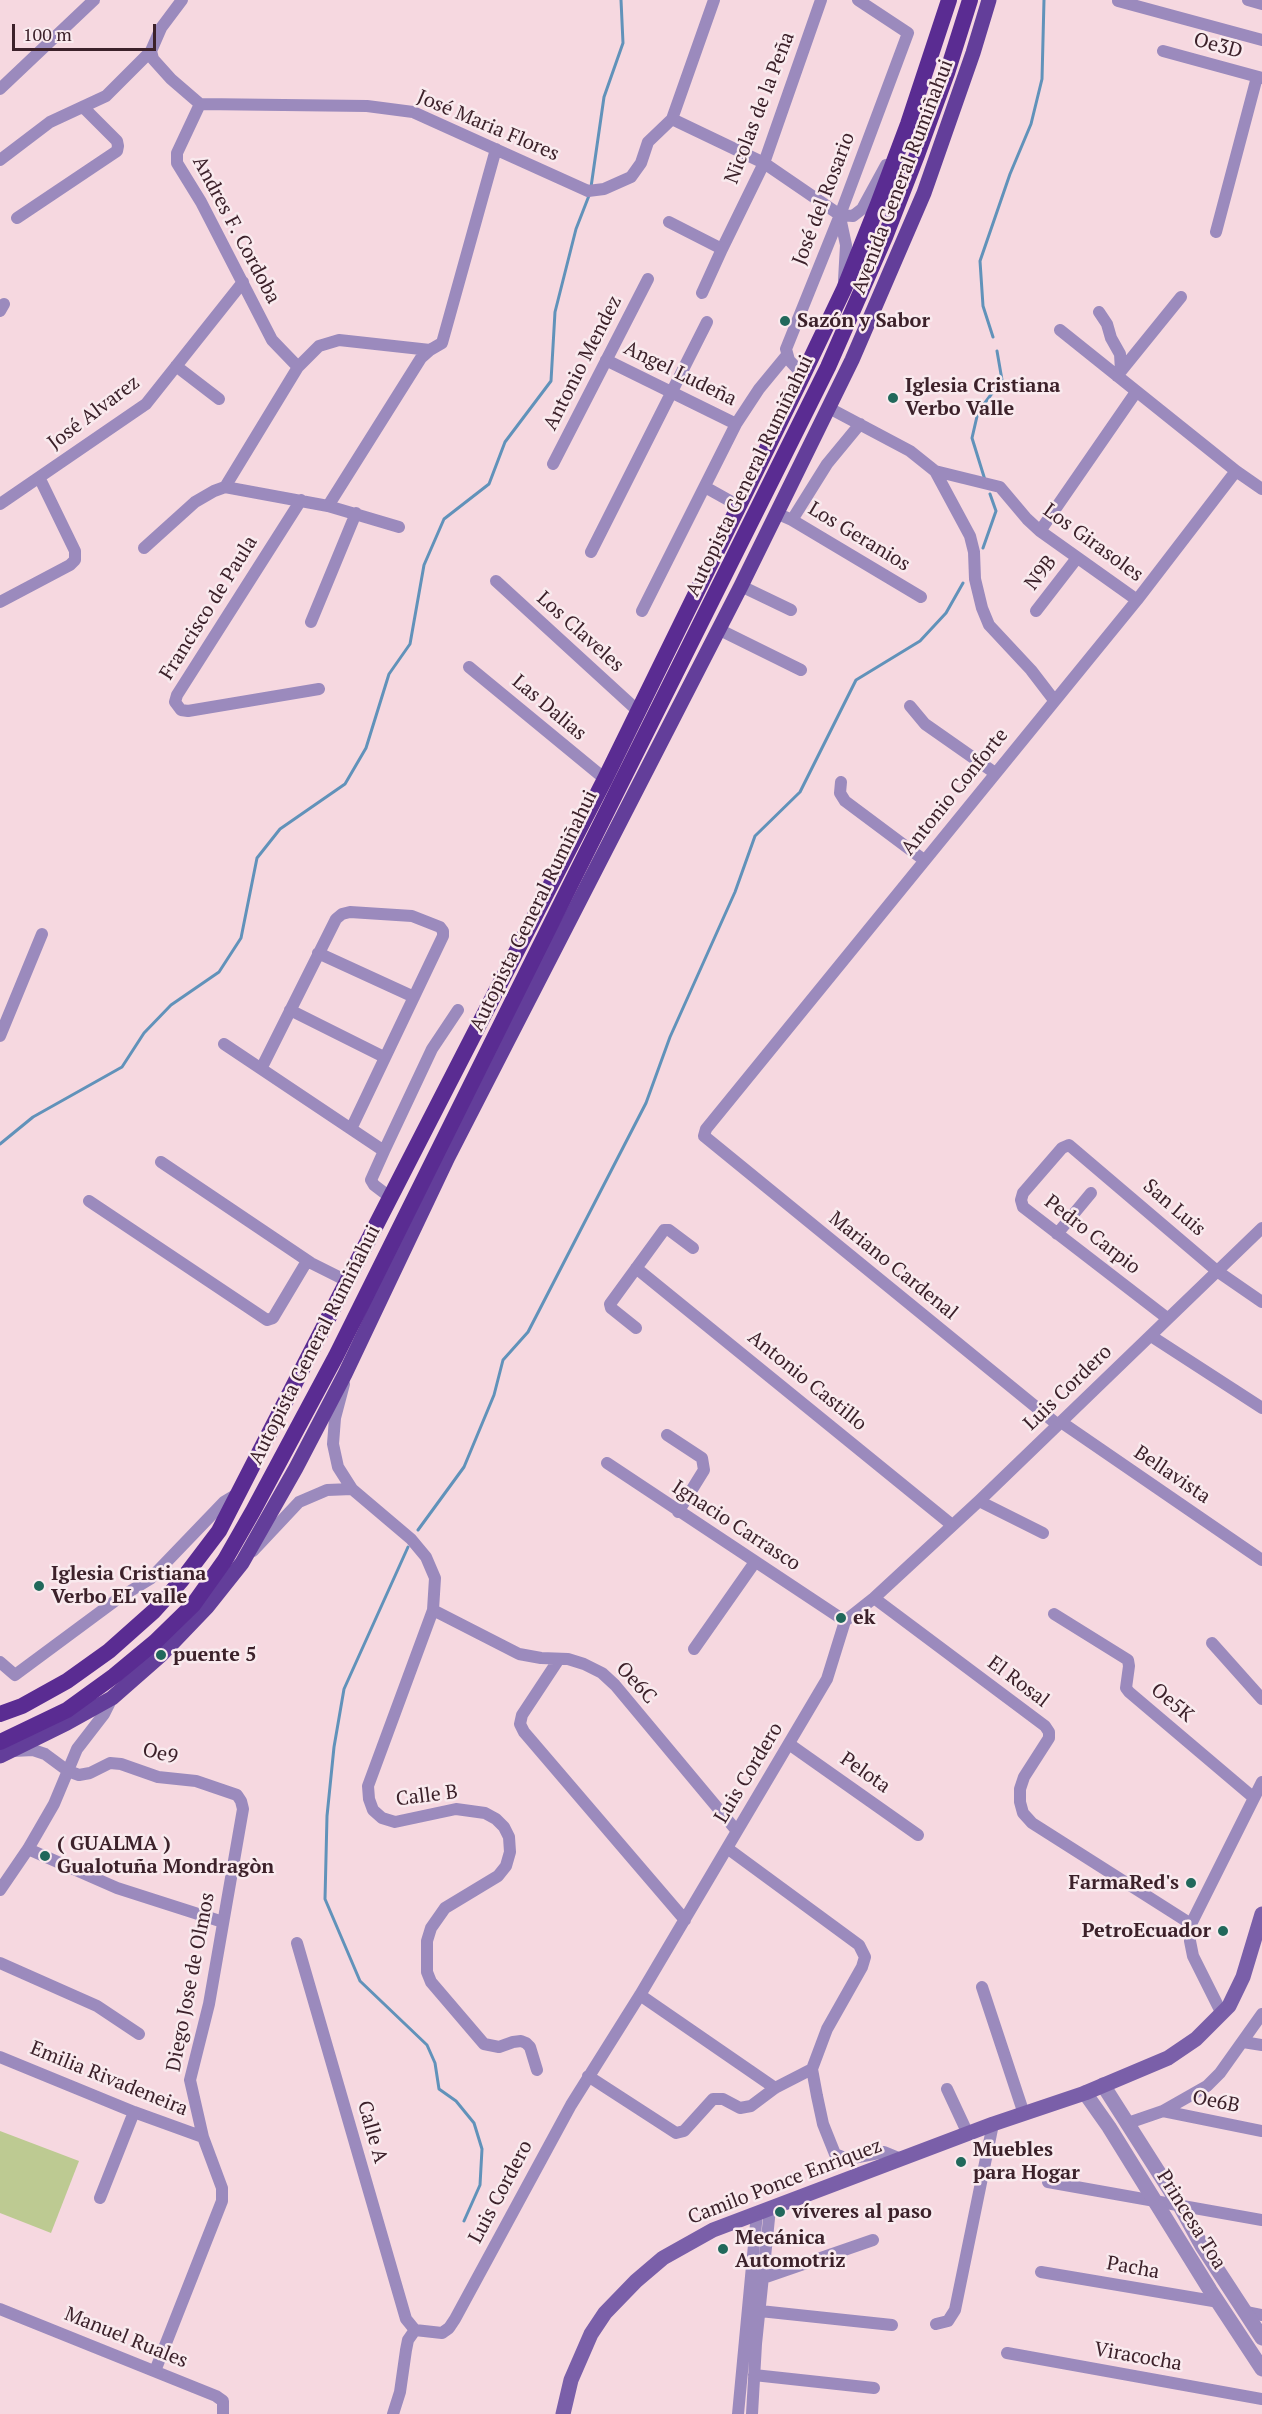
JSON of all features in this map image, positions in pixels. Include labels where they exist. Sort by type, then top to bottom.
[{"type":"highway","name":"Autopista General Rumiñahui","points":[[0,1714],[22,1706],[67,1681],[109,1651],[148,1618],[181,1581],[219,1531],[241,1492],[605,779],[844,289],[908,124],[949,0]]},
{"type":"highway","name":"Autopista General Rumiñahui","points":[[4,1749],[67,1710],[114,1677],[155,1642],[193,1605],[225,1560],[253,1512],[336,1356],[828,367],[885,237],[947,73],[970,0]]},
{"type":"main road","name":"Avenida General Rumiñahui","points":[[4,1749],[112,1698],[161,1655],[207,1606],[242,1563],[296,1468],[345,1374],[448,1157],[741,586],[829,408],[909,230],[948,125],[989,0]]},
{"type":"main road","name":"Camilo Ponce Enrìquez","points":[[563,2414],[571,2380],[591,2334],[605,2313],[663,2258],[712,2229],[993,2124],[1085,2093],[1168,2058],[1196,2039],[1222,2014],[1243,1977],[1262,1914]]},
{"type":"street","points":[[0,89],[94,0]]},
{"type":"street","points":[[182,0],[161,28],[152,44],[151,51],[153,59],[171,79],[200,104]]},
{"type":"street","name":"José Maria Flores","points":[[200,104],[367,106],[413,112],[588,191],[604,189],[631,177],[641,163],[648,142],[672,119],[714,0]]},
{"type":"street","name":"Nicolas de la Peña","points":[[702,293],[764,163],[821,0]]},
{"type":"street","name":"José del Rosario","points":[[787,355],[786,349],[840,215],[908,33],[858,0]]},
{"type":"street","points":[[1248,0],[1262,4]]},
{"type":"street","points":[[1118,1],[1262,40]]},
{"type":"street","points":[[0,160],[51,122],[106,96],[151,51]]},
{"type":"street","name":"Oe3D","points":[[1163,51],[1259,77]]},
{"type":"street","points":[[1216,232],[1259,77]]},
{"type":"street","name":"Andres F. Cordoba","points":[[200,104],[176,158],[272,340],[297,367]]},
{"type":"street","points":[[17,218],[117,151],[117,141],[84,108]]},
{"type":"street","points":[[672,119],[764,163],[840,215],[853,216],[862,209],[908,124]]},
{"type":"street","points":[[328,506],[421,358],[442,343],[496,149]]},
{"type":"street","points":[[840,215],[846,245],[844,289]]},
{"type":"street","points":[[669,222],[722,249]]},
{"type":"street","name":"Antonio Mendez","points":[[553,464],[648,279]]},
{"type":"street","name":"José Alvarez","points":[[0,504],[40,479],[146,404],[243,282]]},
{"type":"street","points":[[1119,374],[1181,297]]},
{"type":"street","points":[[1099,312],[1120,354],[1119,374]]},
{"type":"street","points":[[591,552],[707,322]]},
{"type":"street","points":[[1060,330],[1119,374],[1136,392],[1236,471],[1262,489]]},
{"type":"street","points":[[225,487],[297,367],[319,346],[339,340],[430,350]]},
{"type":"street","points":[[642,611],[736,424],[759,389],[787,355],[803,375]]},
{"type":"street","name":"Angel Ludeña","points":[[606,360],[736,424]]},
{"type":"street","points":[[176,366],[219,399]]},
{"type":"street","points":[[1040,531],[1136,392]]},
{"type":"street","name":"Los Girasoles","points":[[829,408],[910,451],[935,471],[969,536],[974,552],[975,579],[989,625],[1031,670],[1054,700]]},
{"type":"street","points":[[792,520],[827,464],[860,424]]},
{"type":"street","name":"Los Girasoles","points":[[935,471],[1000,487],[1040,531],[1137,600]]},
{"type":"street","name":"Antonio Conforte","points":[[704,1136],[706,1129],[1137,600],[1236,471]]},
{"type":"street","points":[[0,602],[70,565],[75,560],[75,551],[40,479]]},
{"type":"street","points":[[144,548],[195,502],[225,487],[302,500],[356,513],[399,527]]},
{"type":"street","points":[[705,487],[739,506]]},
{"type":"street","name":"Francisco de Paula","points":[[302,500],[177,695],[175,702],[181,710],[188,711],[319,689]]},
{"type":"street","points":[[311,622],[356,513]]},
{"type":"street","name":"Los Geranios","points":[[776,513],[792,520],[921,597]]},
{"type":"street","name":"N9B","points":[[1036,611],[1077,558]]},
{"type":"street","name":"Los Claveles","points":[[496,581],[638,711]]},
{"type":"street","points":[[741,586],[791,610]]},
{"type":"street","points":[[718,629],[801,670]]},
{"type":"street","name":"Las Dalias","points":[[469,667],[605,779]]},
{"type":"street","points":[[910,706],[926,724],[995,773]]},
{"type":"street","points":[[841,782],[840,794],[845,801],[924,861]]},
{"type":"street","points":[[262,1067],[318,953],[336,919],[342,914],[350,912],[412,916],[440,927],[443,936],[351,1129]]},
{"type":"street","points":[[0,1036],[42,934]]},
{"type":"street","points":[[318,953],[414,997]]},
{"type":"street","points":[[290,1010],[384,1057]]},
{"type":"street","points":[[392,1198],[374,1185],[371,1180],[432,1049],[458,1010]]},
{"type":"street","points":[[224,1044],[262,1067],[384,1151]]},
{"type":"street","name":"Mariano Cardenal","points":[[704,1136],[1059,1424]]},
{"type":"street","name":"San Luis","points":[[1062,1148],[1069,1145],[1217,1271],[1262,1302]]},
{"type":"street","name":"Pedro Carpio","points":[[1062,1148],[1023,1193],[1021,1200],[1023,1207],[1167,1318]]},
{"type":"street","points":[[161,1162],[308,1261],[349,1282]]},
{"type":"street","points":[[1057,1233],[1091,1193]]},
{"type":"street","points":[[89,1202],[267,1320],[273,1318],[308,1261]]},
{"type":"street","name":"Luis Cordero","points":[[415,2330],[442,2333],[449,2328],[588,2076],[640,1995],[827,1679],[845,1621],[874,1598],[979,1501],[1262,1228]]},
{"type":"street","points":[[636,1328],[611,1308],[610,1304],[664,1230],[669,1230],[693,1248]]},
{"type":"street","name":"Antonio Castillo","points":[[636,1268],[952,1525]]},
{"type":"street","points":[[1151,1336],[1262,1408]]},
{"type":"street","name":"Calle B","points":[[345,1374],[335,1418],[333,1444],[338,1467],[352,1489],[411,1539],[426,1557],[435,1578],[433,1610],[368,1786],[369,1799],[374,1810],[382,1818],[395,1822],[456,1809],[485,1814],[496,1819],[504,1827],[510,1837],[510,1852],[506,1866],[498,1876],[445,1908],[431,1928],[427,1941],[428,1972],[431,1982],[484,2044],[498,2047],[521,2041],[526,2043],[530,2047],[537,2070]]},
{"type":"street","name":"Bellavista","points":[[1059,1424],[1262,1560]]},
{"type":"street","points":[[667,1435],[702,1458],[704,1470],[678,1512]]},
{"type":"street","name":"Ignacio Carrasco","points":[[607,1463],[845,1621]]},
{"type":"street","points":[[242,1563],[299,1502],[327,1490],[352,1489]]},
{"type":"street","points":[[0,1662],[15,1675],[118,1598],[150,1579],[224,1502],[241,1492]]},
{"type":"street","points":[[979,1501],[1043,1533]]},
{"type":"street","points":[[694,1649],[755,1562]]},
{"type":"street","name":"El Rosal","points":[[874,1598],[1049,1731],[1049,1738],[1024,1777],[1020,1790],[1023,1813],[1032,1823],[1191,1924]]},
{"type":"street","name":"Oe6C","points":[[433,1610],[519,1654],[584,1664],[602,1673],[615,1685],[736,1830]]},
{"type":"street","name":"Oe5K","points":[[1054,1614],[1128,1660],[1126,1688],[1129,1692],[1254,1798]]},
{"type":"street","points":[[1212,1643],[1262,1700]]},
{"type":"street","points":[[559,1659],[522,1715],[520,1724],[524,1732],[685,1920]]},
{"type":"street","points":[[0,1890],[28,1849],[54,1804],[77,1749],[104,1714],[112,1698]]},
{"type":"street","name":"Pelota","points":[[789,1743],[918,1835]]},
{"type":"street","points":[[4,1749],[33,1750],[45,1754],[69,1771]]},
{"type":"street","name":"Oe9","points":[[69,1771],[79,1775],[90,1773],[110,1763],[121,1764],[158,1777],[196,1781],[237,1795],[242,1801]]},
{"type":"street","points":[[1222,2014],[1193,1956],[1190,1941],[1191,1924],[1262,1782]]},
{"type":"street","name":"Diego Jose de Olmos","points":[[155,2371],[222,2202],[222,2187],[203,2137],[190,2080],[209,2004],[243,1809],[242,1801]]},
{"type":"street","points":[[727,1848],[859,1945],[865,1957],[862,1967],[827,2029],[812,2069],[823,2124],[835,2154],[848,2159],[884,2152],[901,2160]]},
{"type":"street","points":[[28,1849],[117,1888],[223,1922]]},
{"type":"street","name":"Calle A","points":[[297,1943],[406,2319],[415,2330]]},
{"type":"street","points":[[0,1963],[97,2006],[139,2034]]},
{"type":"street","points":[[982,1987],[1024,2114]]},
{"type":"street","points":[[640,1995],[775,2088]]},
{"type":"street","points":[[1128,2123],[1163,2111],[1207,2086],[1220,2073],[1262,2014]]},
{"type":"street","points":[[1243,2042],[1262,2045]]},
{"type":"street","name":"Emilia Rivadeneira","points":[[0,2057],[134,2112],[203,2137]]},
{"type":"street","points":[[588,2076],[676,2133],[684,2131],[713,2099],[723,2099],[740,2108],[752,2106],[775,2088],[812,2069]]},
{"type":"street","name":"Princesa Toa","points":[[1103,2085],[1180,2206],[1202,2246],[1262,2338]]},
{"type":"street","points":[[946,2088],[968,2134]]},
{"type":"street","name":"Princesa Toa","points":[[1085,2093],[1262,2368]]},
{"type":"street","name":"Oe6B","points":[[1163,2111],[1262,2131]]},
{"type":"street","points":[[100,2198],[134,2112]]},
{"type":"street","points":[[936,2324],[948,2320],[955,2310],[993,2124]]},
{"type":"street","points":[[1048,2181],[1262,2220]]},
{"type":"street","points":[[752,2414],[763,2278],[763,2211]]},
{"type":"street","points":[[738,2414],[763,2211]]},
{"type":"street","points":[[763,2278],[873,2240]]},
{"type":"street","name":"Pacha","points":[[1041,2272],[1218,2302]]},
{"type":"street","name":"Manuel Ruales","points":[[0,2309],[216,2396],[223,2401],[223,2414]]},
{"type":"street","points":[[760,2311],[892,2325]]},
{"type":"street","points":[[1246,2313],[1262,2315]]},
{"type":"street","points":[[393,2414],[408,2340],[415,2330]]},
{"type":"street","name":"Viracocha","points":[[1006,2354],[1262,2399]]},
{"type":"street","points":[[754,2375],[874,2388]]},
{"type":"green space","points":[[0,2131],[79,2161],[51,2233],[0,2213]]},
{"type":"waterway","points":[[591,187],[604,97],[623,43],[621,0]]},
{"type":"waterway","points":[[993,337],[983,306],[980,261],[1010,174],[1031,124],[1042,79],[1044,0]]},
{"type":"waterway","points":[[0,1144],[33,1117],[122,1067],[144,1033],[171,1005],[219,972],[241,938],[257,858],[280,829],[345,784],[366,748],[389,674],[410,644],[424,565],[444,519],[489,484],[505,442],[551,381],[555,312],[576,229],[590,193]]},
{"type":"waterway","points":[[985,480],[972,438],[978,412],[1002,380],[997,351]]},
{"type":"waterway","points":[[983,548],[996,511],[990,494]]},
{"type":"waterway","points":[[418,1530],[464,1467],[494,1395],[503,1360],[528,1332],[646,1103],[670,1037],[735,892],[755,836],[800,792],[856,680],[920,641],[946,613],[963,583]]},
{"type":"waterway","points":[[408,1547],[344,1689],[334,1747],[327,1816],[325,1899],[360,1981],[427,2045],[435,2063],[439,2089],[456,2101],[474,2123],[482,2149],[480,2185],[464,2221]]},
{"type":"place","name":"Sazón y Sabor","points":[[785,321]]},
{"type":"place","name":"Iglesia Cristiana Verbo Valle","points":[[893,398]]},
{"type":"place","name":"Iglesia Cristiana Verbo EL valle","points":[[39,1586]]},
{"type":"place","name":"ek","points":[[841,1618]]},
{"type":"place","name":"puente 5","points":[[161,1655]]},
{"type":"place","name":"( GUALMA ) Gualotuña Mondragòn","points":[[45,1856]]},
{"type":"place","name":"FarmaRed's","points":[[1191,1883]]},
{"type":"place","name":"PetroEcuador","points":[[1223,1931]]},
{"type":"place","name":"Muebles para Hogar","points":[[961,2162]]},
{"type":"place","name":"víveres al paso","points":[[780,2212]]},
{"type":"place","name":"Mecánica Automotriz","points":[[723,2249]]}]
